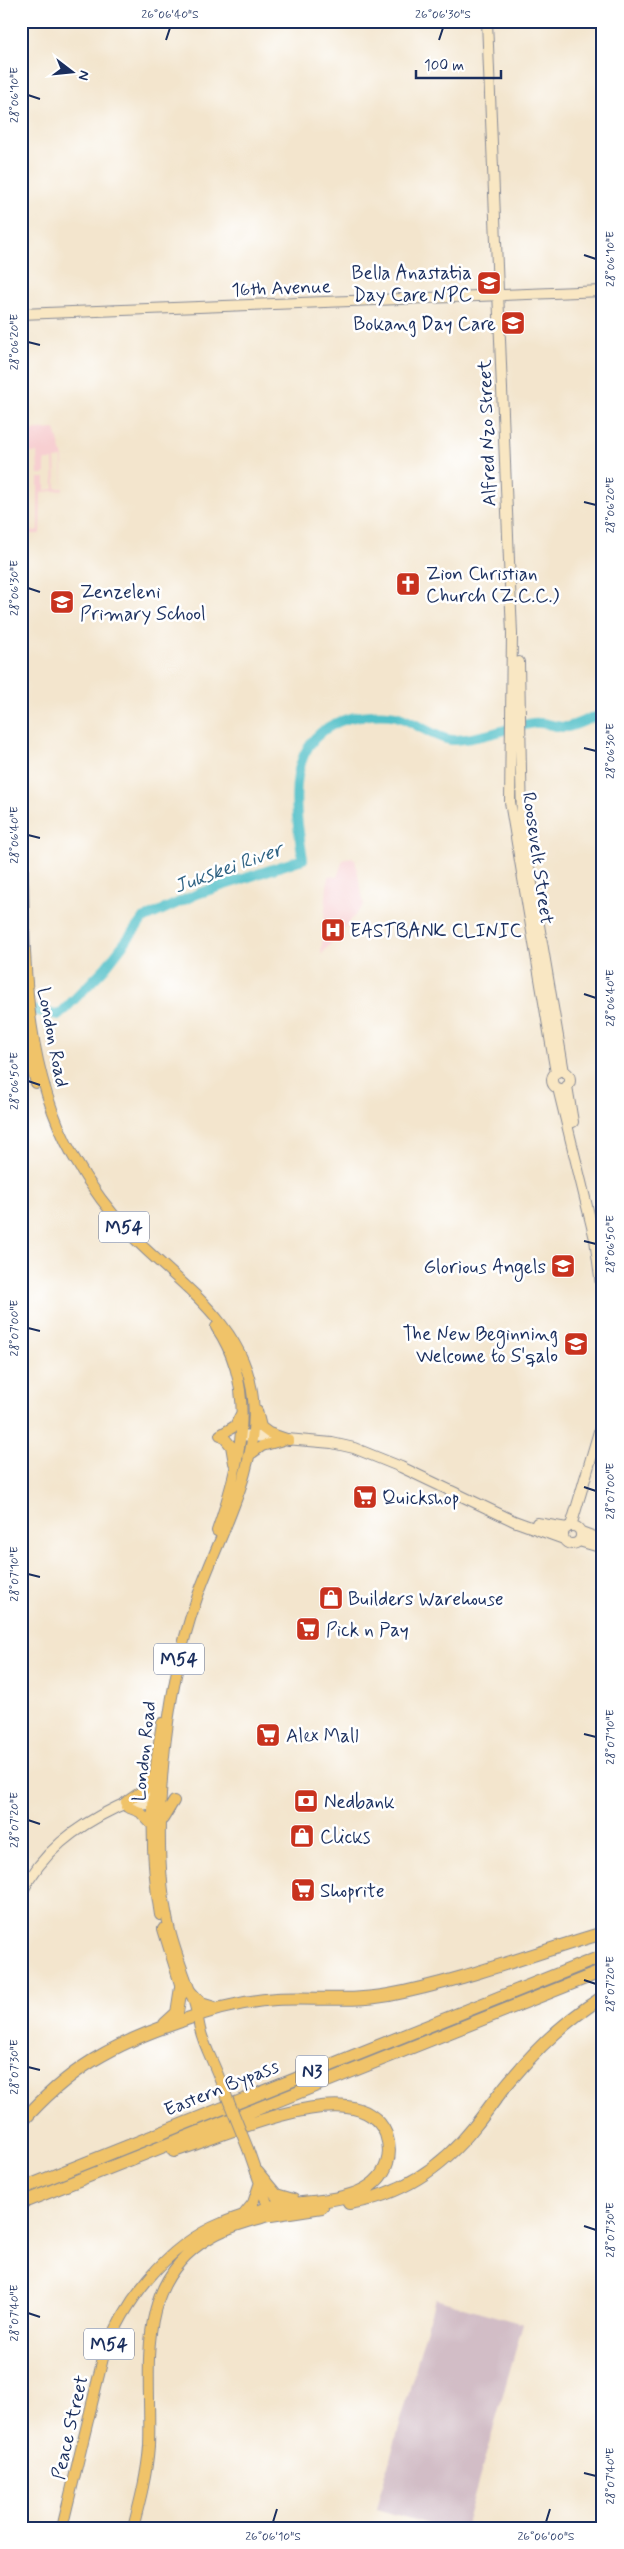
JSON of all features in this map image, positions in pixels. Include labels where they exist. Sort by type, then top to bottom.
[{"type":"highway","points":[[21,2123],[66,2079],[92,2060],[130,2039],[214,2008],[277,1999],[341,1999],[388,1995],[441,1982],[603,1933]]},
{"type":"highway","name":"Eastern Bypass","points":[[21,2189],[603,1956]]},
{"type":"highway","name":"Eastern Bypass","points":[[21,2203],[603,1971]]},
{"type":"highway","points":[[159,2028],[170,2021],[177,2012],[186,1990],[201,2004],[214,2008]]},
{"type":"highway","points":[[270,2211],[378,2198],[419,2179],[457,2148],[514,2076],[539,2048],[573,2018],[603,1997]]},
{"type":"highway","points":[[102,2172],[139,2164],[269,2119],[300,2112],[345,2107],[362,2111],[375,2118],[386,2133],[389,2152],[384,2170],[368,2190],[351,2196],[304,2201],[290,2200],[276,2195],[258,2177]]},
{"type":"highway","points":[[270,2211],[304,2201]]},
{"type":"main road","name":"London Road","points":[[21,815],[28,1055],[42,1102],[77,1172],[119,1229],[209,1316],[231,1356],[242,1407],[248,1456],[237,1498],[196,1600],[185,1636],[170,1710],[160,1774]]},
{"type":"main road","name":"London Road","points":[[21,1008],[26,1018],[45,1092],[74,1157],[99,1196],[121,1224],[204,1304],[220,1323],[243,1361],[253,1401],[234,1479],[179,1645],[167,1696],[160,1774],[163,1798],[158,1824],[154,1876],[163,1928],[194,2016]]},
{"type":"main road","points":[[253,1401],[261,1427],[269,1433],[286,1440]]},
{"type":"main road","points":[[234,1479],[233,1450],[221,1435],[235,1426],[242,1407]]},
{"type":"main road","points":[[248,1456],[262,1446],[286,1440]]},
{"type":"main road","points":[[123,1806],[140,1812],[158,1824],[163,1798],[160,1774]]},
{"type":"main road","points":[[123,1806],[149,1786],[160,1774]]},
{"type":"main road","name":"M54","points":[[133,2528],[147,2466],[151,2319],[160,2292],[177,2265],[193,2249],[230,2228],[270,2211],[248,2149],[194,2016]]},
{"type":"main road","points":[[241,2216],[253,2203],[258,2177]]},
{"type":"main road","name":"Peace Street","points":[[62,2528],[103,2358],[112,2335],[128,2306],[150,2277],[181,2248],[221,2223],[241,2216],[270,2211]]},
{"type":"street","name":"Alfred Nzo Street","points":[[487,21],[500,295],[512,634],[514,645]]},
{"type":"street","name":"16th Avenue","points":[[21,314],[603,291]]},
{"type":"street","name":"Roosevelt Street","points":[[514,645],[517,706],[516,749],[510,802],[560,1073]]},
{"type":"street","points":[[563,1087],[552,1082],[560,1073],[569,1078],[563,1087],[574,1126],[574,1150],[595,1239],[603,1300]]},
{"type":"street","points":[[246,1435],[332,1444],[368,1453],[502,1516],[564,1538],[569,1544],[575,1531],[587,1474],[603,1418]]},
{"type":"street","points":[[502,1516],[575,1531],[603,1540]]},
{"type":"street","points":[[564,1538],[563,1533],[575,1531],[603,1548]]},
{"type":"street","points":[[21,1894],[37,1866],[57,1845],[84,1824],[123,1806],[163,1798]]},
{"type":"shaded area","points":[[55,429],[63,458],[63,488],[63,490],[41,492],[40,534],[21,534],[21,518],[26,517],[26,499],[21,499],[23,497],[21,465],[25,464],[25,452],[21,452],[21,431]],"holes":[[[28,453],[37,453],[38,474],[45,474],[45,460],[53,460],[54,489],[45,490],[45,478],[38,478],[38,530],[35,531],[31,531],[29,528]],[[62,458],[63,488],[56,488],[55,459]]]},
{"type":"shaded area","name":"EASTBANK CLINIC","points":[[351,857],[355,859],[364,905],[321,955],[328,876],[337,877],[343,860]]},
{"type":"shaded area","points":[[435,2299],[523,2324],[465,2528],[442,2528],[376,2509]]},
{"type":"waterway","name":"Jukskei River","points":[[22,1008],[59,1015],[105,968],[143,919],[197,894],[303,859],[297,817],[296,795],[298,775],[303,756],[313,740],[328,727],[355,717],[391,715],[402,718],[441,737],[455,740],[485,736],[533,723],[567,727],[593,717],[603,716]]},
{"type":"place","name":"Bella Anastatia Day Care NPC","points":[[489,283]]},
{"type":"place","name":"Bokang Day Care","points":[[513,323]]},
{"type":"place","name":"Zion Christian Church (Z.C.C.)","points":[[408,584]]},
{"type":"place","name":"Zenzeleni Primary School","points":[[62,602]]},
{"type":"place","name":"EASTBANK CLINIC","points":[[333,930]]},
{"type":"place","name":"Glorious Angels","points":[[563,1266]]},
{"type":"place","name":"The New Beginning Welcome to S'qalo","points":[[576,1344]]},
{"type":"place","name":"Quickshop","points":[[365,1497]]},
{"type":"place","name":"Builders Warehouse","points":[[331,1598]]},
{"type":"place","name":"Pick n Pay","points":[[308,1629]]},
{"type":"place","name":"Alex Mall","points":[[268,1735]]},
{"type":"place","name":"Nedbank","points":[[306,1801]]},
{"type":"place","name":"Clicks","points":[[302,1836]]},
{"type":"place","name":"Shoprite","points":[[303,1890]]}]
